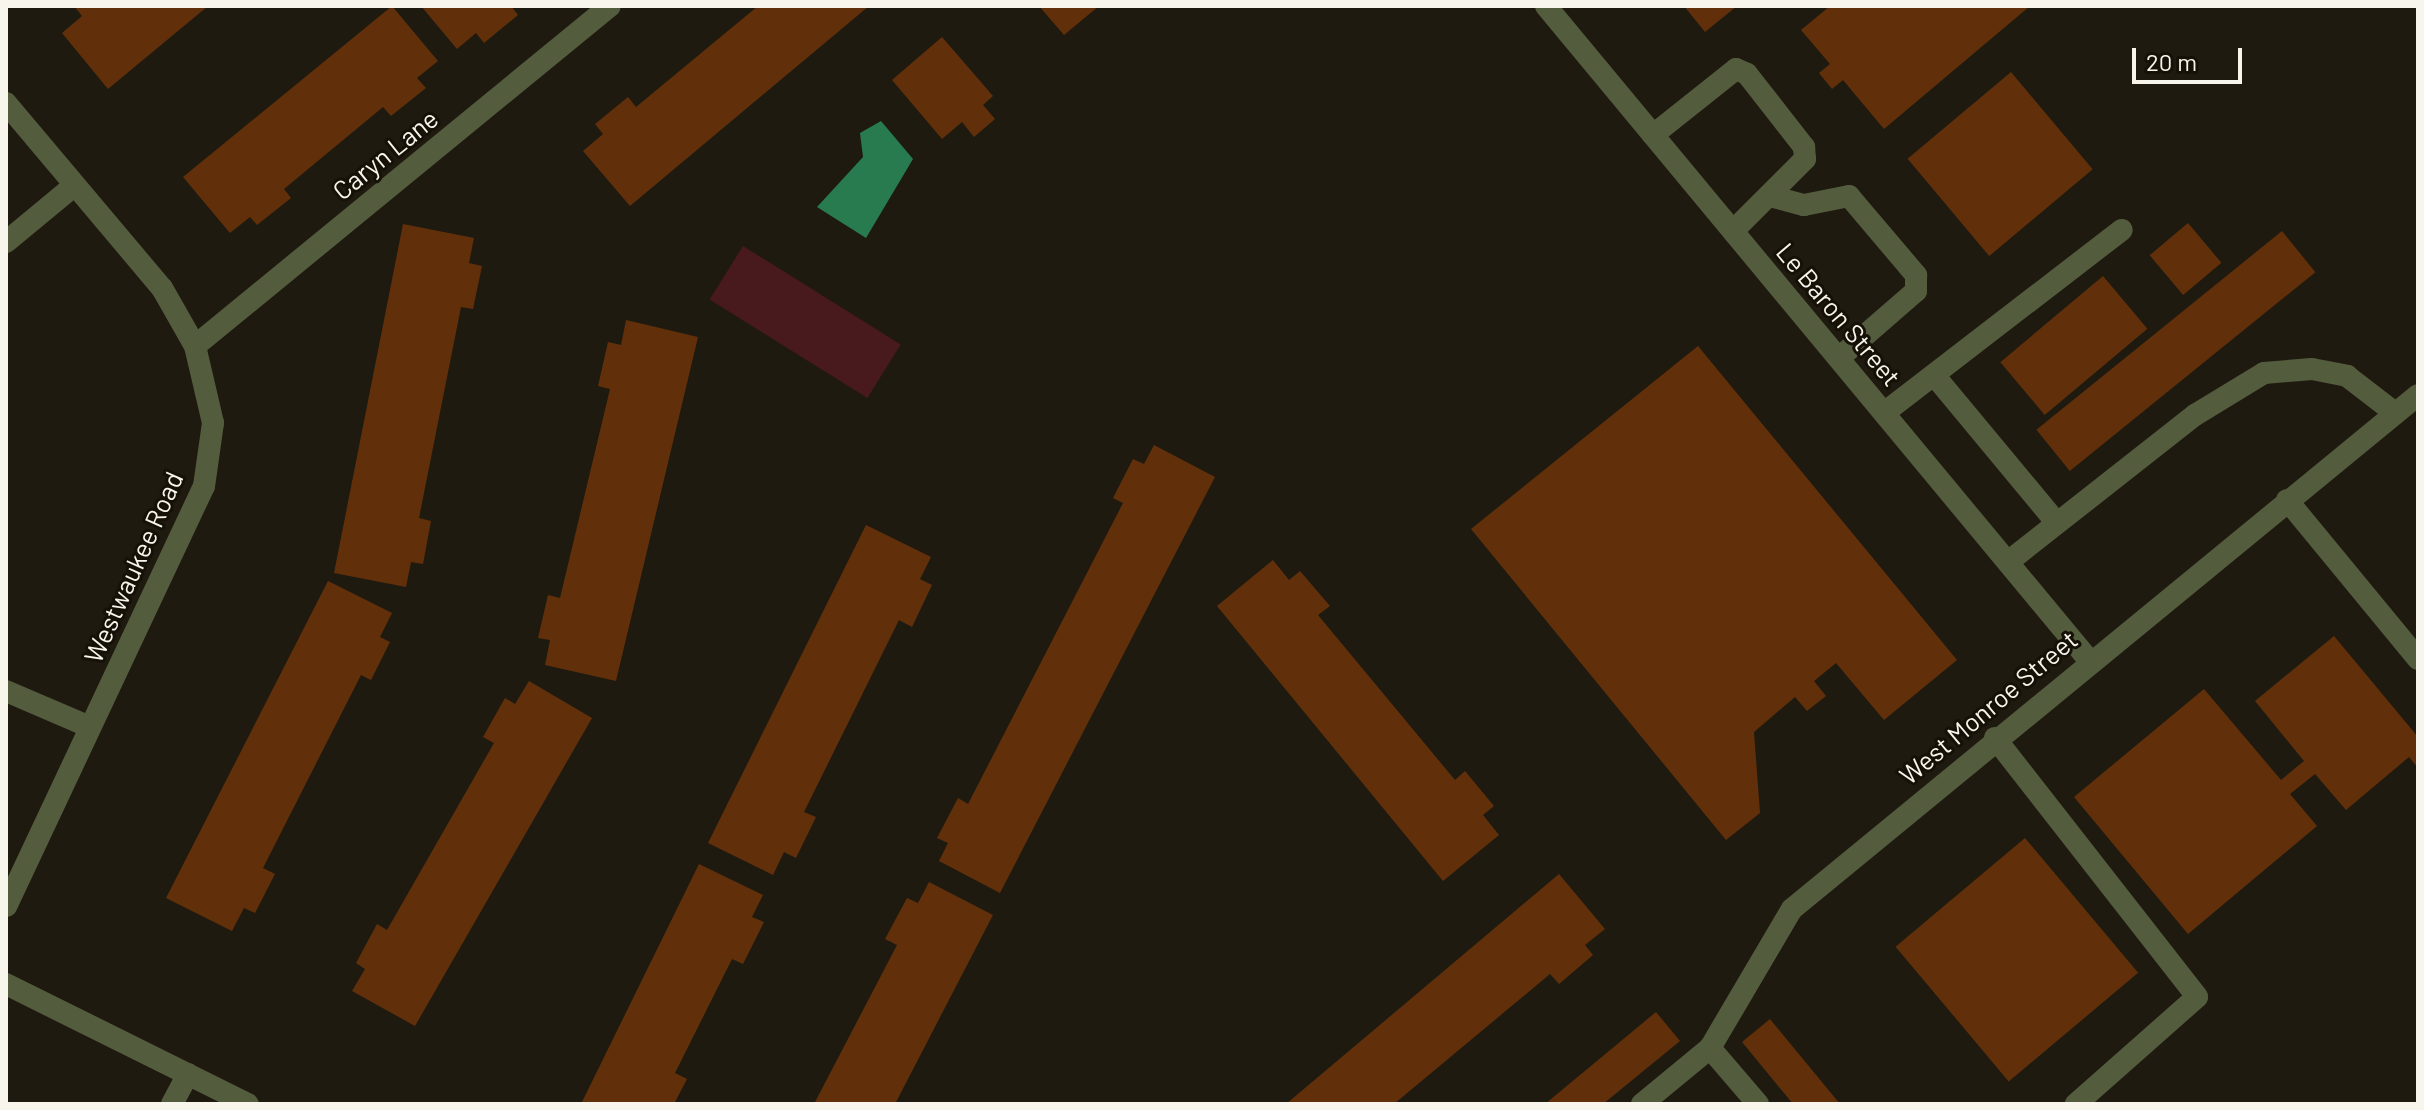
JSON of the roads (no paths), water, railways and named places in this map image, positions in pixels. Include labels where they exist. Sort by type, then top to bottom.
[{"type":"street","name":"Caryn Lane","points":[[195,346],[610,6]]},
{"type":"street","name":"Le Baron Street","points":[[1546,6],[2088,659]]},
{"type":"street","points":[[1653,135],[1736,69],[1747,74],[1804,147],[1805,159],[1774,197],[1733,231]]},
{"type":"street","name":"Westwaukee Road","points":[[6,103],[162,288],[195,346],[213,423],[204,486],[6,906]]},
{"type":"street","points":[[6,242],[75,185]]},
{"type":"street","points":[[1774,197],[1804,205],[1849,196],[1916,275],[1916,291],[1839,358]]},
{"type":"street","points":[[1884,413],[2122,230]]},
{"type":"street","points":[[2008,562],[2195,415],[2264,373],[2312,369],[2347,376],[2395,413]]},
{"type":"street","points":[[1934,375],[2057,523]]},
{"type":"street","name":"West Monroe Street","points":[[1642,1104],[1710,1048],[1792,909],[2088,659],[2418,395]]},
{"type":"street","points":[[2287,500],[2418,659]]},
{"type":"street","points":[[6,691],[90,727]]},
{"type":"street","points":[[1995,738],[2197,997],[2076,1104]]},
{"type":"street","points":[[6,984],[248,1104]]},
{"type":"street","points":[[1710,1048],[1758,1104]]},
{"type":"street","points":[[172,1104],[188,1074]]}]
